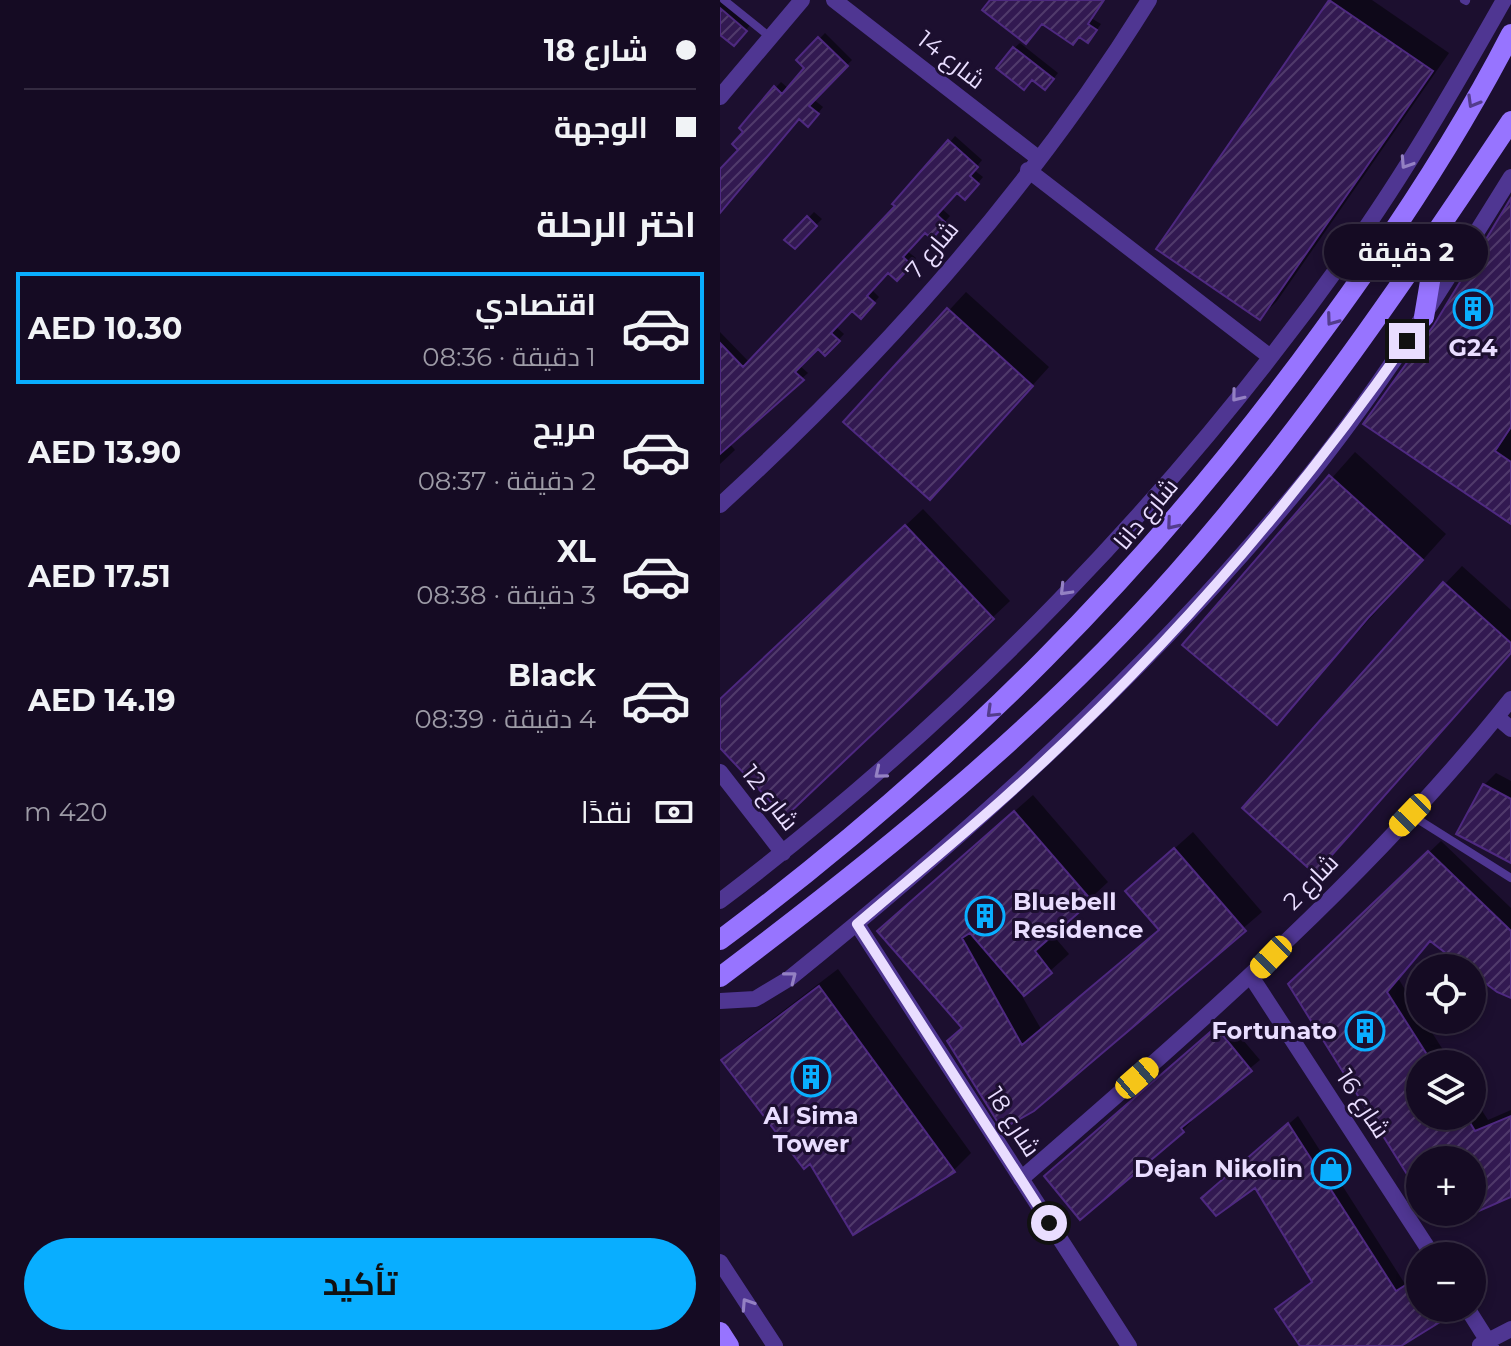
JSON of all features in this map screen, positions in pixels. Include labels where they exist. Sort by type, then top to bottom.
[{"type":"street","points":[[720,97],[802,0]]},
{"type":"street","name":"شارع 14","points":[[834,0],[1269,356]]},
{"type":"street","name":"شارع 7","points":[[720,505],[832,397],[904,320],[1033,164],[1149,0]]},
{"type":"street","points":[[720,901],[783,853],[950,711],[1122,531],[1194,449],[1349,252],[1504,0]]},
{"type":"street","name":"شارع دانا","points":[[720,940],[830,856],[937,764],[1075,631],[1148,554],[1284,386],[1367,271],[1437,167],[1511,34]]},
{"type":"street","points":[[720,977],[829,895],[994,756],[1176,575],[1245,495],[1439,229],[1511,121]]},
{"type":"street","points":[[720,1001],[755,999],[773,990],[857,924],[1004,799],[1143,663],[1301,486],[1424,317],[1511,177]]},
{"type":"street","points":[[1424,317],[1439,229]]},
{"type":"street","name":"شارع 2","points":[[1021,1179],[1252,978],[1410,815],[1511,699]]},
{"type":"street","points":[[1497,717],[1511,729]]},
{"type":"street","name":"شارع 12","points":[[720,772],[783,853]]},
{"type":"street","points":[[720,993],[806,922],[829,895]]},
{"type":"street","name":"شارع 18","points":[[857,924],[1129,1346]]},
{"type":"street","name":"شارع 16","points":[[1252,978],[1424,1242]]},
{"type":"street","points":[[720,1262],[775,1346]]},
{"type":"street","points":[[1474,1322],[1486,1344],[1511,1329]]},
{"type":"street","points":[[720,1332],[729,1346]]},
{"type":"lane","points":[[724,0],[770,37]]},
{"type":"lane","points":[[1410,815],[1511,878]]},
{"type":"building","points":[[990,0],[1104,0],[1088,24],[1097,30],[1088,43],[1079,37],[1073,45],[1042,24],[1026,44],[982,10]]},
{"type":"building","points":[[1329,0],[1433,71],[1260,320],[1156,249]]},
{"type":"building","points":[[720,8],[747,31],[734,46],[720,35]]},
{"type":"building","points":[[818,37],[848,66],[809,106],[819,114],[808,127],[799,119],[720,213],[720,169],[738,150],[732,144],[743,132],[739,128],[774,86],[782,94],[804,68],[796,60]]},
{"type":"building","points":[[1013,47],[1054,79],[1045,90],[1032,80],[1024,90],[996,68]]},
{"type":"building","points":[[948,140],[978,167],[970,176],[979,184],[965,200],[957,193],[937,215],[946,223],[932,239],[925,233],[903,257],[912,265],[897,281],[888,273],[867,296],[875,303],[861,319],[852,311],[831,333],[840,341],[825,356],[818,349],[795,372],[804,380],[720,454],[720,343],[743,367],[895,206],[892,204]]},
{"type":"building","name":"G24","points":[[1511,198],[1511,427],[1495,451],[1511,462],[1511,524],[1363,424],[1434,325]]},
{"type":"building","points":[[807,216],[817,226],[795,249],[784,240]]},
{"type":"building","points":[[947,308],[1033,386],[930,500],[843,422]]},
{"type":"building","points":[[1329,475],[1423,560],[1368,618],[1277,725],[1182,645]]},
{"type":"building","points":[[905,525],[994,619],[785,817],[720,748],[720,699]]},
{"type":"building","points":[[1443,582],[1511,643],[1511,653],[1315,874],[1242,808]]},
{"type":"building","points":[[1483,784],[1511,799],[1511,863],[1456,834]]},
{"type":"building","points":[[1014,811],[1092,901],[1035,951],[1052,973],[1024,996],[970,933],[962,938],[1022,1045],[1159,930],[1125,891],[1174,848],[1246,931],[1034,1111],[1002,1129],[947,1041],[962,1028],[877,931]]},
{"type":"building","name":"Fortunato","points":[[1428,851],[1511,931],[1511,998],[1486,984],[1486,954],[1447,954],[1430,941],[1419,954],[1406,954],[1406,969],[1387,992],[1406,1022],[1406,1034],[1414,1034],[1424,1050],[1406,1050],[1406,1130],[1486,1130],[1486,1126],[1511,1116],[1511,1197],[1486,1208],[1486,1146],[1406,1146],[1406,1173],[1288,984]]},
{"type":"building","name":"Al Sima Tower","points":[[819,986],[955,1172],[853,1235],[810,1164],[804,1169],[721,1060]]},
{"type":"building","points":[[1216,1027],[1252,1071],[1181,1128],[1184,1132],[1080,1220],[1044,1176]]},
{"type":"building","points":[[1288,1123],[1396,1291],[1406,1285],[1406,1322],[1440,1322],[1401,1346],[1300,1346],[1275,1309],[1312,1282],[1255,1188],[1216,1216],[1201,1198]]},
{"type":"place","name":"G24","points":[[1473,309]]},
{"type":"place","name":"Bluebell Residence","points":[[985,916]]},
{"type":"place","name":"Fortunato","points":[[1365,1031]]},
{"type":"place","name":"Al Sima Tower","points":[[811,1077]]},
{"type":"place","name":"Dejan Nikolin","points":[[1331,1169]]},
{"type":"route","points":[[1049,1223],[857,924],[1004,799],[1143,663],[1301,486],[1407,341]]}]
